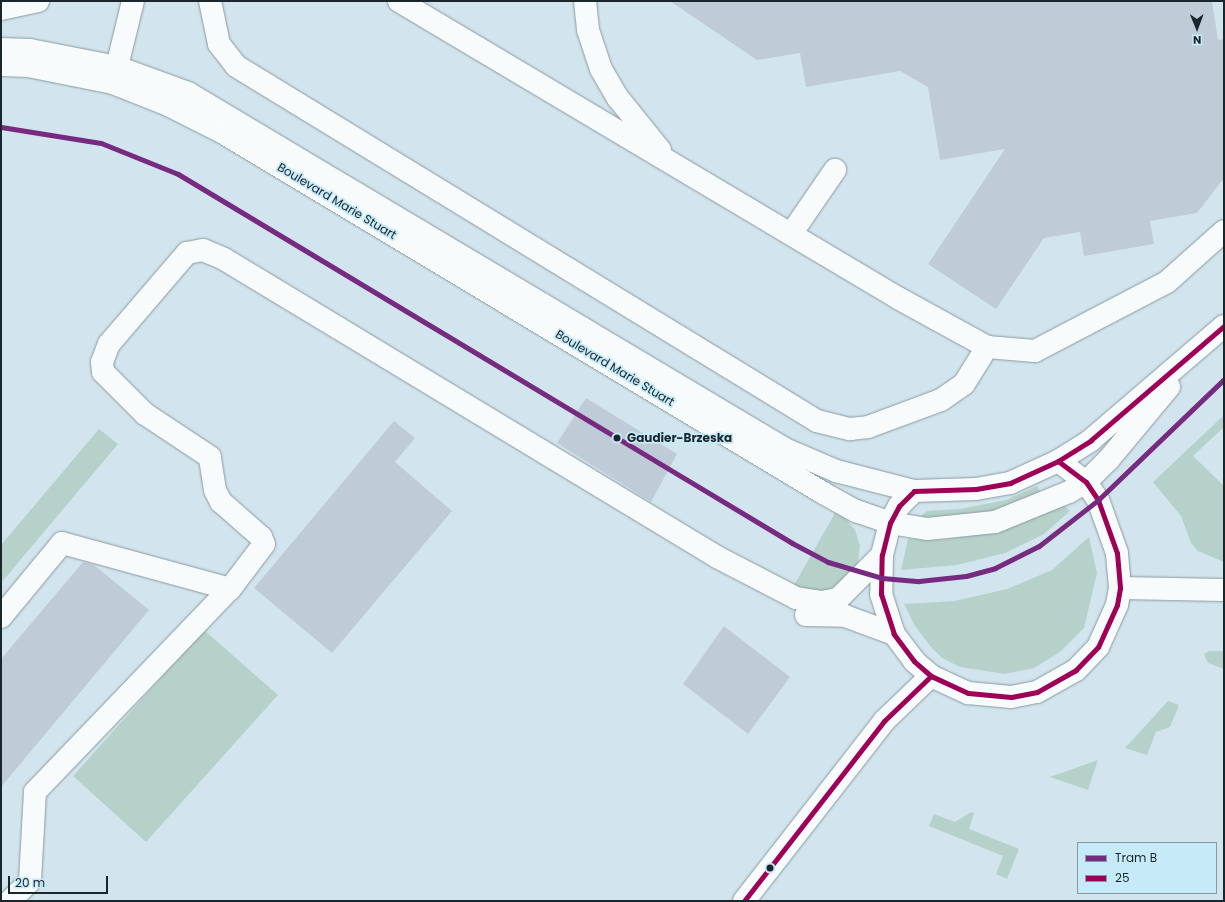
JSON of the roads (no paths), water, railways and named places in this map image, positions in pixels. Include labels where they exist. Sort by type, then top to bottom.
[{"type":"main road","points":[[1,9],[38,1]]},
{"type":"main road","points":[[1,49],[30,50],[115,75],[133,1]]},
{"type":"main road","points":[[210,1],[219,44],[236,66],[796,408],[832,426],[850,429],[884,423],[941,400],[964,384],[987,347]]},
{"type":"main road","points":[[399,1],[791,234],[987,347],[1035,351],[1166,282],[1224,231]]},
{"type":"main road","points":[[585,1],[588,30],[601,69],[618,98],[668,160]]},
{"type":"main road","name":"Boulevard Marie Stuart","points":[[1,65],[115,75],[188,93],[231,116],[795,455],[836,471],[914,492],[976,489],[1010,483],[1058,461],[1091,440],[1224,326]]},
{"type":"main road","name":"Boulevard Marie Stuart","points":[[115,75],[222,132],[824,493],[856,511],[890,523],[927,529],[995,522],[1023,513],[1086,482],[1146,416],[1195,352]]},
{"type":"main road","points":[[791,234],[835,170]]},
{"type":"main road","points":[[10,901],[30,881],[35,792],[230,589],[264,544],[261,537],[221,502],[215,490],[210,457],[145,414],[102,372],[102,362],[109,344],[187,253],[203,250],[224,259],[717,557],[796,598],[820,602],[838,599],[849,591],[882,555]]},
{"type":"main road","points":[[914,492],[899,506],[890,523],[882,555],[881,594],[894,634],[914,661],[931,676],[968,693],[1011,697],[1037,692],[1076,670],[1098,647],[1117,605],[1120,588],[1111,534],[1098,500],[1086,482],[1058,461]]},
{"type":"main road","points":[[1,617],[62,544],[230,589]]},
{"type":"main road","points":[[717,557],[756,589],[794,610],[808,615],[845,616],[894,634]]},
{"type":"main road","points":[[1120,588],[1224,590]]},
{"type":"main road","points":[[744,901],[884,721],[931,676]]},
{"type":"tram line","name":"B","points":[[1,127],[101,143],[178,174],[792,543],[828,562],[882,578],[919,581],[966,576],[995,568],[1039,546],[1098,500],[1224,379]]},
{"type":"place","name":"Gaudier-Brzeska","points":[[617,438]]}]
